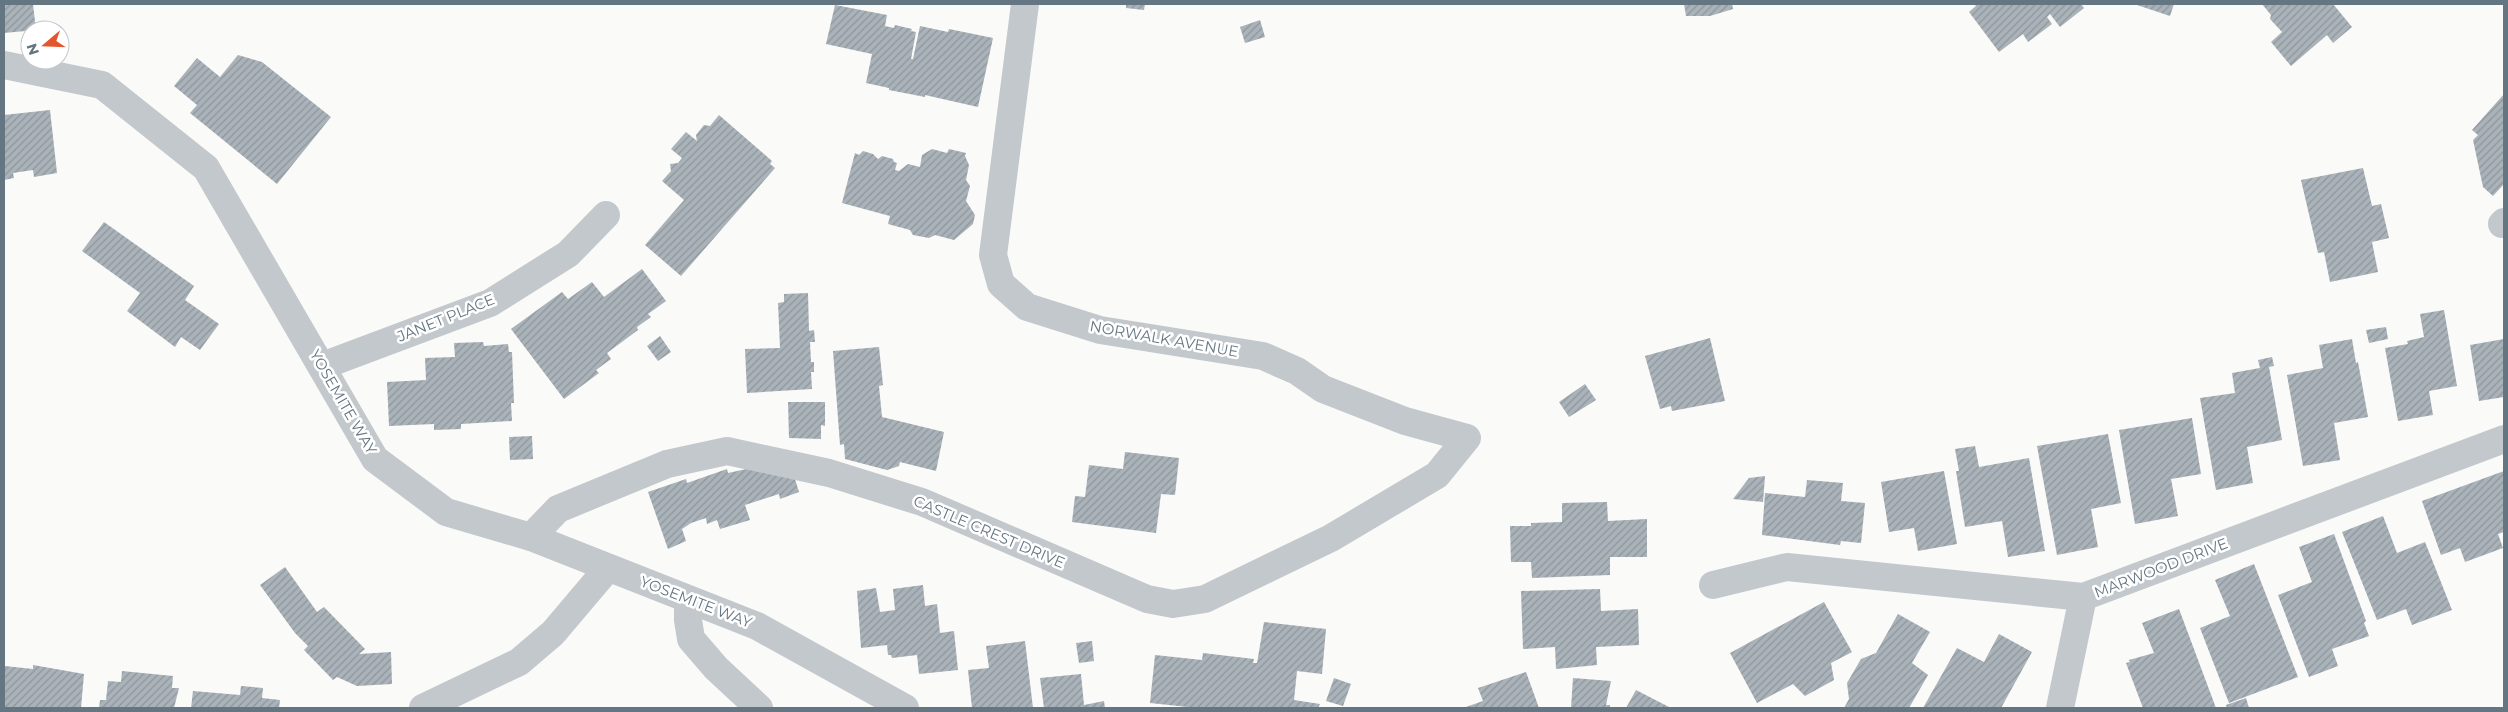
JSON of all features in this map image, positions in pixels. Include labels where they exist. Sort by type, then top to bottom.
[{"type":"street","name":"NORWALK AVENUE","points":[[1025,4],[993,255],[1001,284],[1027,307],[1100,330],[1264,356],[1297,371],[1332,392],[1405,421],[1467,438],[1436,475]]},
{"type":"street","name":"YOSEMITE WAY","points":[[4,65],[102,85],[206,168],[376,459],[446,512],[531,537],[757,626],[905,708]]},
{"type":"street","name":"JANET PLACE","points":[[322,366],[490,303],[568,254],[606,215]]},
{"type":"street","name":"MARWOOD DRIVE","points":[[1713,585],[1787,567],[2083,597],[2504,439]]},
{"type":"street","name":"CASTLE CREST DRIVE","points":[[531,537],[558,510],[667,464],[727,451],[829,473],[922,502],[1147,599],[1173,604],[1205,599],[1331,538],[1436,475]]},
{"type":"street","points":[[423,708],[519,662],[553,633],[608,568]]},
{"type":"street","points":[[2060,708],[2083,597]]},
{"type":"street","points":[[688,600],[688,620],[691,639],[716,668],[759,708]]},
{"type":"building","points":[[4,4],[33,4],[35,20],[20,20],[20,32],[4,33]]},
{"type":"building","points":[[1126,4],[1145,4],[1144,10],[1126,8]]},
{"type":"building","points":[[1684,4],[1732,4],[1733,9],[1710,16],[1686,16]]},
{"type":"building","points":[[1974,4],[2081,4],[2084,8],[2060,27],[2050,14],[2047,17],[2052,24],[2028,42],[2023,34],[1999,52],[1969,12],[1976,6]]},
{"type":"building","points":[[2134,4],[2174,4],[2170,16]]},
{"type":"building","points":[[2262,4],[2333,4],[2352,27],[2333,43],[2327,35],[2291,66],[2271,42],[2282,32],[2270,19],[2271,15]]},
{"type":"building","points":[[835,5],[887,15],[885,26],[894,28],[895,25],[912,29],[911,31],[916,32],[911,59],[913,59],[920,26],[948,32],[949,29],[993,38],[978,107],[925,95],[925,97],[889,90],[889,88],[866,83],[872,54],[826,44]]},
{"type":"building","points":[[1260,20],[1265,37],[1245,43],[1240,27]]},
{"type":"building","points":[[238,55],[262,62],[331,117],[277,184],[190,113],[197,105],[174,86],[197,58],[220,77]]},
{"type":"building","points":[[2504,94],[2504,184],[2493,196],[2483,187],[2473,140],[2478,135],[2472,130]]},
{"type":"building","points":[[50,110],[57,173],[34,177],[33,170],[13,173],[14,178],[4,180],[4,115]]},
{"type":"building","points":[[719,115],[772,161],[770,164],[775,168],[681,276],[645,245],[684,200],[662,181],[671,171],[670,164],[678,163],[682,158],[671,149],[686,132],[697,141],[696,135],[704,125],[710,126]]},
{"type":"building","points":[[932,149],[947,153],[949,149],[966,153],[965,156],[969,165],[966,180],[970,186],[966,201],[975,215],[973,224],[954,240],[935,235],[929,238],[913,235],[910,230],[888,224],[890,216],[842,203],[855,153],[859,155],[863,151],[873,154],[878,159],[882,156],[893,159],[897,163],[895,170],[899,171],[908,164],[920,167],[922,155]]},
{"type":"building","points":[[2363,168],[2372,206],[2381,204],[2389,238],[2372,242],[2378,272],[2330,282],[2324,252],[2318,253],[2301,180]]},
{"type":"building","points":[[104,222],[194,286],[185,300],[219,324],[200,350],[181,337],[175,347],[127,311],[140,293],[82,251]]},
{"type":"building","points":[[642,269],[666,301],[648,314],[651,317],[637,327],[638,330],[607,353],[611,359],[596,370],[599,373],[564,399],[511,329],[562,292],[568,299],[592,282],[604,297]]},
{"type":"building","points":[[808,293],[809,331],[814,330],[815,342],[810,342],[811,362],[814,362],[814,372],[811,372],[812,389],[747,393],[745,349],[780,348],[778,303],[784,302],[784,294]]},
{"type":"building","points":[[2444,310],[2457,386],[2429,391],[2433,415],[2398,421],[2385,348],[2408,344],[2407,341],[2424,337],[2420,314]]},
{"type":"building","points":[[2386,327],[2388,339],[2369,343],[2366,330]]},
{"type":"building","points":[[660,336],[671,352],[658,361],[647,346]]},
{"type":"building","points":[[1710,338],[1725,401],[1672,411],[1671,406],[1660,409],[1645,356]]},
{"type":"building","points":[[2352,339],[2368,417],[2334,423],[2340,460],[2303,466],[2287,375],[2323,368],[2319,345]]},
{"type":"building","points":[[2504,339],[2504,397],[2479,401],[2470,345]]},
{"type":"building","points":[[483,342],[484,346],[508,344],[509,352],[512,352],[514,403],[511,403],[512,421],[461,424],[461,429],[434,430],[434,424],[389,426],[387,382],[426,380],[425,358],[455,357],[454,343]]},
{"type":"building","points":[[879,347],[883,385],[879,386],[882,417],[944,432],[936,471],[900,462],[899,466],[887,470],[845,459],[844,444],[840,445],[833,351]]},
{"type":"building","points":[[2272,357],[2274,366],[2269,367],[2282,440],[2247,447],[2253,483],[2216,490],[2200,398],[2235,393],[2232,373],[2260,368],[2258,360]]},
{"type":"building","points":[[1585,384],[1596,400],[1569,417],[1559,402]]},
{"type":"building","points":[[788,402],[825,402],[825,426],[821,425],[821,439],[789,438]]},
{"type":"building","points":[[2192,418],[2201,474],[2171,479],[2178,516],[2135,524],[2119,430]]},
{"type":"building","points":[[2108,434],[2121,503],[2091,509],[2098,547],[2057,555],[2037,446]]},
{"type":"building","points":[[532,436],[533,459],[510,460],[509,437]]},
{"type":"building","points":[[1975,446],[1979,467],[2029,458],[2045,551],[2008,557],[2002,521],[1965,527],[1956,471],[1959,471],[1955,449]]},
{"type":"building","points":[[1125,452],[1179,458],[1175,495],[1161,494],[1156,533],[1072,522],[1075,496],[1085,497],[1089,465],[1123,469]]},
{"type":"building","points":[[751,468],[795,479],[799,492],[780,499],[779,494],[745,505],[750,520],[720,529],[717,520],[707,524],[706,518],[691,523],[682,529],[686,541],[668,549],[648,492],[686,479],[687,483],[727,469],[728,473]]},
{"type":"building","points":[[1944,471],[1957,544],[1918,551],[1914,528],[1889,532],[1881,482]]},
{"type":"building","points":[[2504,471],[2504,532],[2498,534],[2503,548],[2465,562],[2460,548],[2441,555],[2422,501]]},
{"type":"building","points":[[1765,476],[1763,502],[1733,499],[1749,478]]},
{"type":"building","points":[[1807,480],[1843,483],[1841,501],[1865,503],[1861,543],[1841,541],[1840,545],[1762,535],[1765,493],[1805,497]]},
{"type":"building","points":[[1607,502],[1608,521],[1647,519],[1647,557],[1610,557],[1610,575],[1532,578],[1531,562],[1511,562],[1510,526],[1531,526],[1531,523],[1562,522],[1562,503]]},
{"type":"building","points":[[2383,516],[2397,553],[2425,542],[2452,610],[2412,625],[2406,609],[2377,620],[2342,532]]},
{"type":"building","points":[[2334,534],[2366,621],[2364,623],[2369,636],[2332,649],[2338,666],[2309,677],[2278,595],[2312,582],[2299,547]]},
{"type":"building","points":[[2254,564],[2298,677],[2229,703],[2200,628],[2230,616],[2215,580]]},
{"type":"building","points":[[285,567],[317,612],[324,607],[365,649],[359,654],[391,652],[392,684],[357,686],[337,677],[333,680],[304,650],[308,646],[295,633],[260,585]]},
{"type":"building","points":[[923,585],[925,606],[937,604],[940,633],[954,631],[958,670],[919,674],[917,655],[892,658],[891,655],[888,655],[887,645],[861,648],[857,591],[876,588],[880,612],[895,610],[893,589]]},
{"type":"building","points":[[1600,589],[1601,611],[1638,609],[1639,645],[1596,647],[1597,665],[1556,669],[1555,647],[1523,649],[1521,591]]},
{"type":"building","points":[[1824,602],[1852,652],[1831,663],[1834,680],[1805,696],[1793,684],[1757,703],[1730,653]]},
{"type":"building","points":[[2179,609],[2216,708],[2143,708],[2126,663],[2130,662],[2129,660],[2154,653],[2142,623]]},
{"type":"building","points":[[1898,614],[1930,632],[1912,663],[1928,675],[1909,708],[1844,708],[1849,699],[1847,683],[1861,659],[1876,653]]},
{"type":"building","points":[[1264,622],[1326,629],[1322,674],[1297,671],[1294,700],[1320,704],[1318,708],[1197,708],[1150,703],[1155,655],[1202,660],[1203,653],[1254,659],[1253,663],[1257,663]]},
{"type":"building","points":[[1999,634],[2032,652],[2001,708],[1923,708],[1957,648],[1984,662]]},
{"type":"building","points":[[1025,641],[1033,708],[972,708],[968,670],[989,668],[986,646]]},
{"type":"building","points":[[1092,641],[1094,661],[1079,663],[1076,643]]},
{"type":"building","points":[[33,665],[84,674],[81,708],[4,708],[5,666],[33,669]]},
{"type":"building","points":[[122,671],[173,676],[172,688],[179,688],[174,708],[99,708],[100,700],[106,700],[108,681],[121,682]]},
{"type":"building","points":[[1526,672],[1539,708],[1463,708],[1483,701],[1478,688]]},
{"type":"building","points":[[1081,674],[1084,705],[1104,701],[1105,708],[1044,708],[1040,678]]},
{"type":"building","points":[[1334,678],[1351,684],[1343,706],[1326,701]]},
{"type":"building","points":[[1573,678],[1611,681],[1606,705],[1610,705],[1610,708],[1571,708]]},
{"type":"building","points":[[241,686],[263,688],[262,698],[280,700],[279,708],[191,708],[193,691],[240,695]]},
{"type":"building","points":[[1636,690],[1671,708],[1626,708]]},
{"type":"building","points":[[2246,698],[2249,708],[2227,708],[2226,705]]}]
